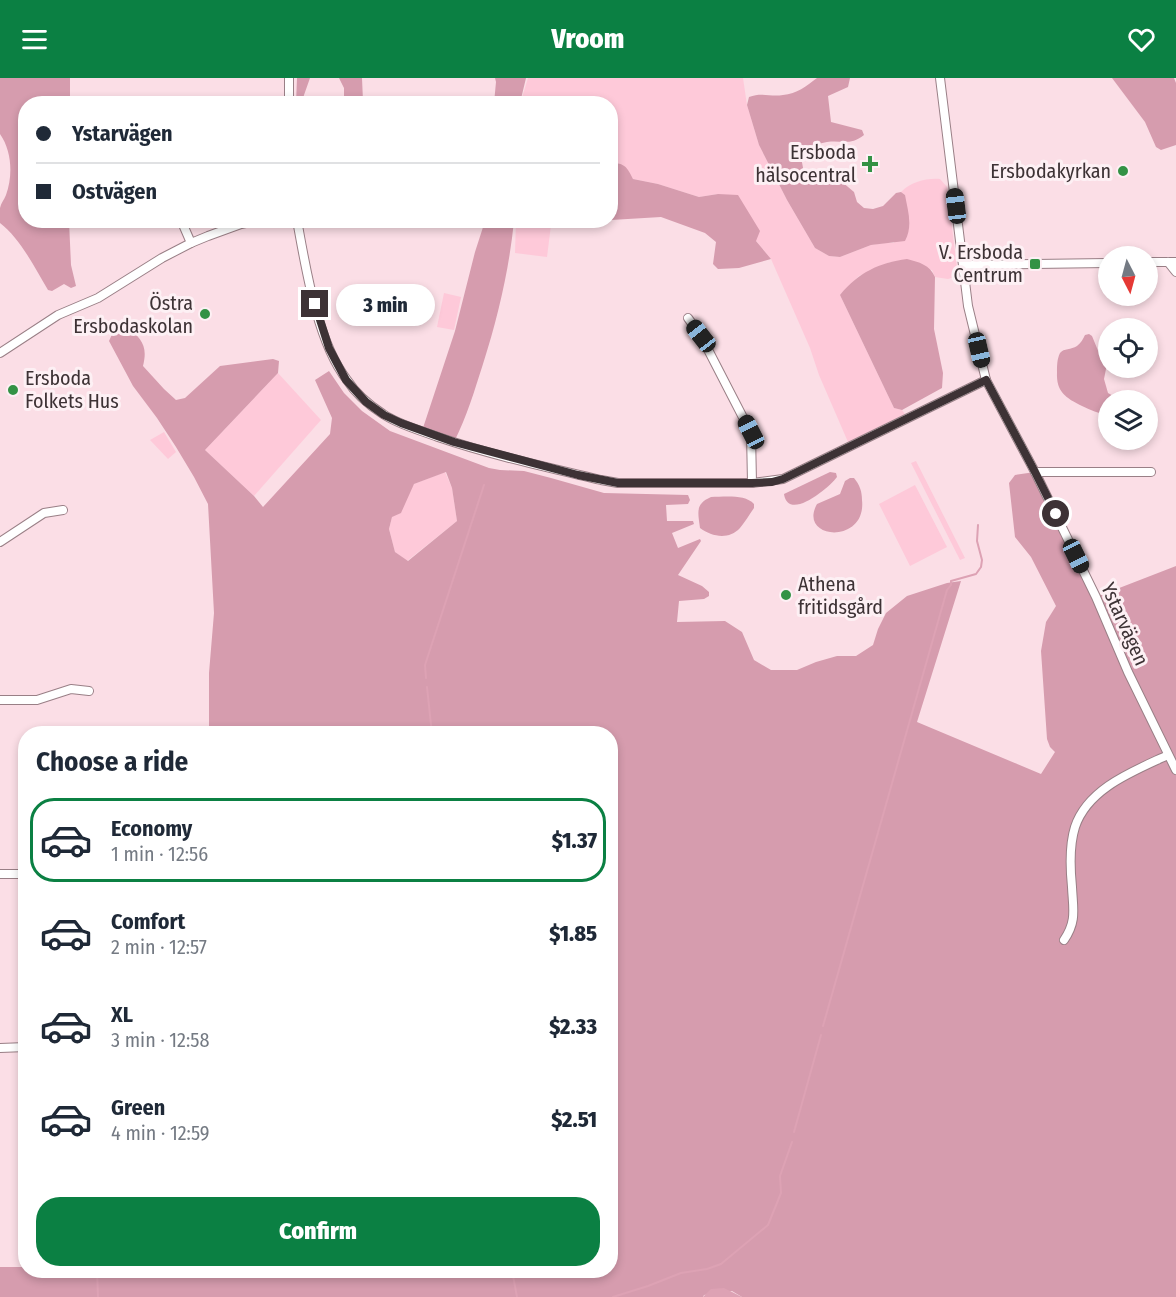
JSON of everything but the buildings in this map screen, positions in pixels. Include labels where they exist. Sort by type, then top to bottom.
[{"type":"street","points":[[289,78],[289,96]]},
{"type":"street","name":"Ystarvägen","points":[[940,78],[968,306],[986,380],[1035,472],[1096,597],[1128,672],[1176,770]]},
{"type":"street","points":[[184,228],[191,243]]},
{"type":"street","points":[[0,353],[58,315],[98,298],[162,258],[191,243],[230,228]]},
{"type":"street","points":[[299,228],[307,273],[329,348],[346,380],[366,402],[384,415],[401,423],[454,442],[601,480],[618,483],[752,483],[788,478],[986,380]]},
{"type":"street","points":[[1172,262],[1176,272]]},
{"type":"street","points":[[963,265],[1098,263]]},
{"type":"street","points":[[688,318],[701,336],[751,432],[752,483]]},
{"type":"street","points":[[1035,472],[1151,472]]},
{"type":"street","points":[[0,542],[45,513],[63,510]]},
{"type":"street","points":[[0,700],[37,700],[71,689],[89,691]]},
{"type":"street","points":[[1064,940],[1071,929],[1074,918],[1071,847],[1076,824],[1092,800],[1103,789],[1168,755]]},
{"type":"street","points":[[0,874],[18,874]]},
{"type":"street","points":[[0,1048],[18,1047]]},
{"type":"shaded area","points":[[0,78],[70,78],[70,96],[18,96],[18,228],[69,228],[71,265],[76,286],[71,288],[64,284],[52,291],[48,290],[21,245],[0,223],[0,208],[8,188],[10,172],[7,148],[0,134]]},
{"type":"shaded area","points":[[297,78],[310,78],[304,96],[296,96]]},
{"type":"shaded area","points":[[339,78],[362,78],[363,96],[344,96],[344,88]]},
{"type":"shaded area","points":[[495,78],[526,78],[522,96],[495,96]]},
{"type":"shaded area","points":[[528,78],[743,78],[747,105],[759,145],[815,248],[829,256],[840,257],[871,245],[894,243],[905,195],[901,192],[919,181],[940,179],[947,187],[958,276],[948,279],[935,277],[932,270],[890,262],[859,276],[840,295],[894,408],[902,410],[905,414],[848,442],[771,259],[718,194],[699,197],[633,179],[618,164],[618,96],[522,96]]},
{"type":"shaded area","points":[[817,78],[850,78],[848,87],[828,96],[831,122],[862,130],[864,135],[850,142],[827,142],[799,147],[805,178],[835,176],[854,192],[857,202],[864,208],[873,209],[883,206],[896,193],[901,192],[905,195],[909,218],[909,230],[905,241],[871,245],[840,257],[829,256],[815,248],[787,200],[759,145],[747,105],[749,97],[793,93]]},
{"type":"shaded area","points":[[1112,78],[1174,78],[1176,83],[1176,145],[1161,150],[1156,147],[1145,122]]},
{"type":"shaded area","points":[[618,164],[625,166],[633,179],[699,197],[718,194],[738,195],[760,231],[756,241],[771,259],[739,268],[718,269],[713,264],[716,242],[705,233],[661,217],[618,220]]},
{"type":"shaded area","points":[[483,228],[513,228],[502,293],[488,346],[470,404],[454,442],[422,431],[455,331]]},
{"type":"shaded area","points":[[516,228],[551,228],[547,257],[515,253]]},
{"type":"shaded area","points":[[907,259],[927,267],[935,277],[934,329],[943,373],[942,388],[902,410],[894,408],[840,295],[855,280],[870,270],[887,263]]},
{"type":"shaded area","points":[[444,293],[461,297],[454,330],[437,327]]},
{"type":"shaded area","points":[[125,326],[136,334],[144,348],[143,366],[176,400],[185,398],[220,366],[273,359],[279,361],[278,373],[205,450],[263,507],[330,434],[332,418],[315,380],[329,371],[344,393],[362,411],[390,431],[489,468],[524,471],[604,493],[688,495],[690,500],[688,504],[666,505],[667,521],[693,521],[694,524],[672,533],[678,548],[700,539],[701,541],[678,575],[702,586],[709,592],[709,596],[704,599],[679,601],[677,622],[725,621],[742,632],[754,660],[771,670],[797,670],[837,656],[856,656],[873,645],[886,613],[907,596],[947,583],[961,581],[917,722],[1041,774],[1055,752],[1047,739],[1041,651],[1046,622],[1056,606],[1031,557],[1015,537],[1009,483],[1015,475],[1035,472],[1096,597],[1176,566],[1176,1297],[742,1297],[732,1291],[703,1297],[0,1297],[0,1267],[18,1267],[18,1278],[618,1278],[618,726],[209,726],[209,673],[214,613],[208,504],[176,447],[133,386],[109,341],[114,330]],"holes":[[[446,472],[452,488],[457,521],[408,561],[395,552],[389,529],[392,517],[401,513],[414,484]]]},
{"type":"shaded area","points":[[1085,335],[1092,336],[1098,351],[1098,378],[1104,378],[1107,390],[1098,390],[1098,412],[1071,400],[1063,394],[1058,385],[1057,365],[1060,353],[1077,346]]},
{"type":"shaded area","points":[[278,373],[321,420],[254,496],[205,450]]},
{"type":"shaded area","points":[[164,432],[176,452],[168,459],[150,440]]},
{"type":"shaded area","points":[[916,461],[965,558],[960,560],[911,463]]},
{"type":"shaded area","points":[[445,472],[452,488],[457,521],[407,561],[395,552],[389,529],[392,517],[414,484]]},
{"type":"shaded area","points":[[830,472],[836,473],[837,477],[818,495],[800,504],[793,505],[787,502],[784,494]]},
{"type":"shaded area","points":[[854,478],[858,483],[862,494],[861,515],[854,525],[845,531],[824,530],[816,525],[813,516],[817,504],[840,494],[845,481]]},
{"type":"shaded area","points":[[915,485],[947,547],[910,566],[879,504]]},
{"type":"shaded area","points":[[711,497],[745,499],[754,504],[754,508],[736,532],[726,536],[715,535],[700,528],[700,506]]},
{"type":"shaded area","points":[[724,1288],[742,1297],[703,1297],[711,1289]]},
{"type":"waterway","points":[[426,678],[425,665],[484,485]]},
{"type":"waterway","points":[[823,1026],[947,590],[951,581],[976,574],[981,567],[982,560],[977,541],[978,525]]},
{"type":"waterway","points":[[427,687],[431,726]]},
{"type":"waterway","points":[[794,1132],[821,1035]]},
{"type":"waterway","points":[[613,1297],[681,1273],[707,1269],[721,1264],[768,1225],[781,1193],[780,1176],[792,1142]]},
{"type":"waterway","points":[[97,1278],[98,1297]]},
{"type":"waterway","points":[[513,1278],[517,1297]]},
{"type":"place","name":"Ersboda hälsocentral","points":[[870,164]]},
{"type":"place","name":"Ersbodakyrkan","points":[[1123,171]]},
{"type":"place","name":"V. Ersboda Centrum","points":[[1035,264]]},
{"type":"place","name":"Östra Ersbodaskolan","points":[[205,314]]},
{"type":"place","name":"Ersboda Folkets Hus","points":[[13,390]]},
{"type":"place","name":"Athena fritidsgård","points":[[786,595]]},
{"type":"route","points":[[315,304],[329,348],[346,380],[366,402],[384,415],[454,442],[578,475],[618,483],[752,483],[788,478],[986,380],[1056,514]]}]
